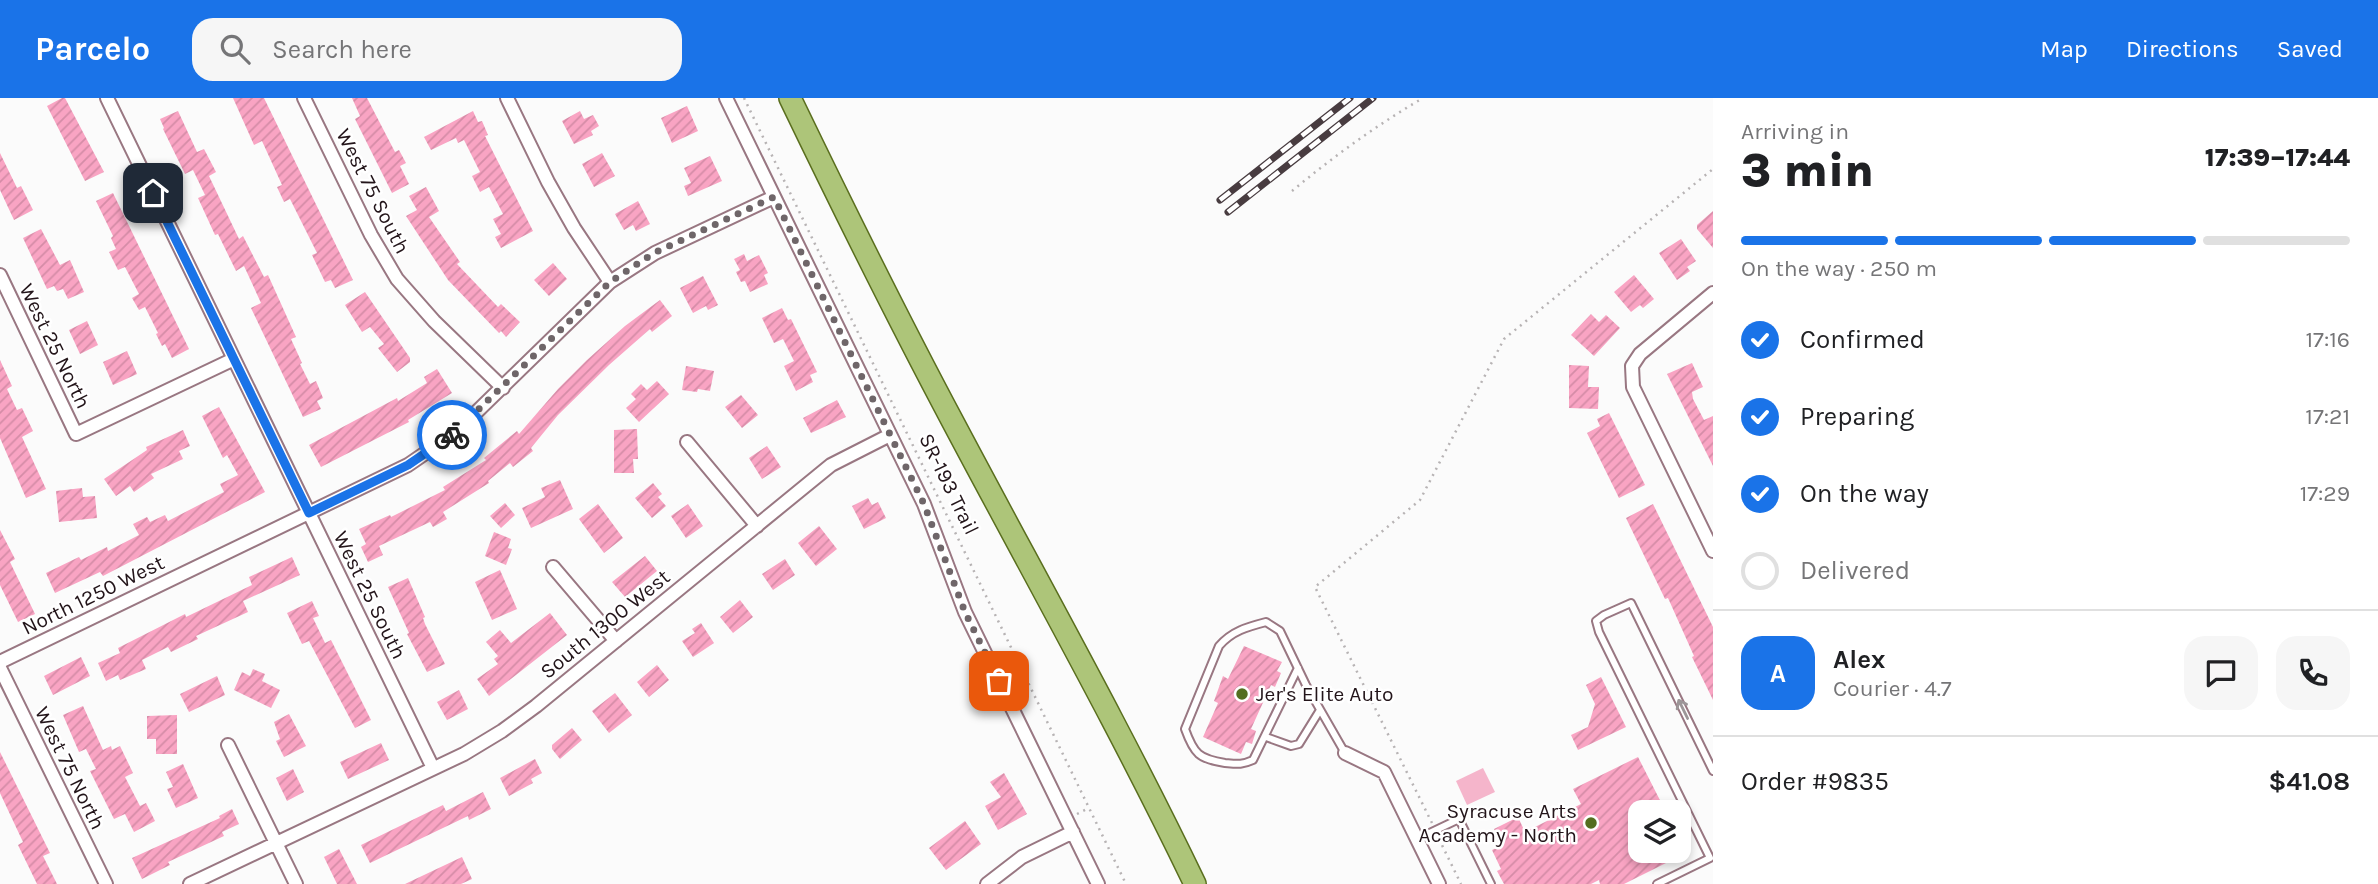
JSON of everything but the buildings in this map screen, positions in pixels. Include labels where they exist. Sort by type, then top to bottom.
[{"type":"main road","points":[[790,98],[954,424],[1101,698],[1195,884]]},
{"type":"street","name":"West 25 South","points":[[107,98],[433,768]]},
{"type":"street","name":"West 75 South","points":[[304,98],[371,235],[397,279],[434,321],[503,388]]},
{"type":"street","points":[[507,98],[574,228],[610,282]]},
{"type":"street","points":[[726,98],[924,504],[965,612],[1098,884]]},
{"type":"street","name":"North 1250 West","points":[[0,662],[408,465],[456,432],[610,282],[654,253],[774,197]]},
{"type":"street","name":"West 25 North","points":[[0,275],[76,434],[234,359]]},
{"type":"street","points":[[1713,293],[1640,354],[1632,366],[1633,387],[1713,551]]},
{"type":"street","name":"South 1300 West","points":[[190,884],[464,754],[502,731],[831,465],[890,435]]},
{"type":"street","points":[[687,442],[757,526]]},
{"type":"street","points":[[553,566],[616,641]]},
{"type":"street","name":"West 75 North","points":[[0,668],[106,884]]},
{"type":"street","points":[[228,745],[296,884]]},
{"type":"street","points":[[1345,753],[1384,772],[1439,884]]},
{"type":"street","points":[[991,882],[1023,857],[1073,832]]},
{"type":"lane","points":[[1657,884],[1711,858],[1599,632],[1596,621],[1631,603],[1713,771]]},
{"type":"lane","points":[[1298,668],[1253,760],[1242,765],[1204,760],[1191,746],[1185,729],[1219,646],[1226,637],[1241,629],[1266,622],[1280,631],[1345,753]]},
{"type":"lane","points":[[1266,737],[1290,747],[1299,744],[1320,710]]},
{"type":"lane","points":[[1417,839],[1460,819],[1491,884]]},
{"type":"path","name":"SR-193 Trail","points":[[744,98],[1126,884]]},
{"type":"path","points":[[1292,191],[1364,135],[1423,98]]},
{"type":"path","points":[[1461,884],[1315,587],[1420,500],[1504,339],[1713,169]]},
{"type":"path","points":[[1077,814],[1089,808]]},
{"type":"shaded area","points":[[1483,768],[1495,792],[1467,805],[1456,781]]},
{"type":"railway","points":[[1220,200],[1350,98]]},
{"type":"railway","points":[[1228,212],[1373,98]]},
{"type":"way so far","points":[[452,435],[610,282],[654,253],[774,197],[924,504],[965,612],[999,681]]},
{"type":"place","name":"Jer's Elite Auto","points":[[1242,694]]},
{"type":"place","name":"Syracuse Arts Academy - North","points":[[1591,823]]},
{"type":"route","points":[[153,193],[309,513],[408,465],[452,435]]}]
